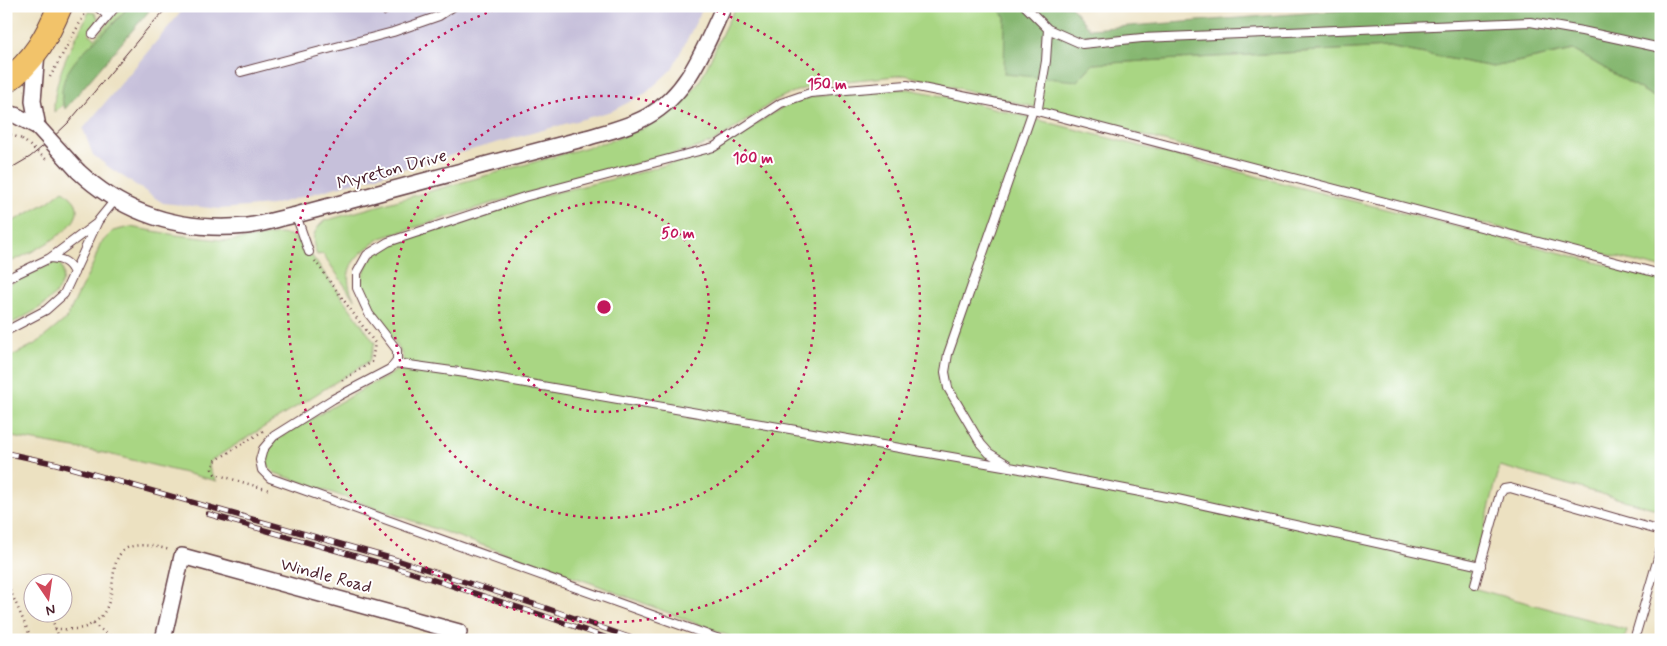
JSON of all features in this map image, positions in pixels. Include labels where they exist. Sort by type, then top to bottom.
[{"type":"main road","points":[[6,81],[24,66],[37,50],[50,31],[60,6]]},
{"type":"street","name":"Myreton Drive","points":[[6,113],[15,115],[38,127],[78,171],[103,193],[115,200],[155,218],[188,224],[248,226],[586,138],[618,129],[648,116],[670,99],[689,77],[724,6]]},
{"type":"street","points":[[37,50],[33,101],[38,127]]},
{"type":"street","points":[[163,640],[182,556]]},
{"type":"street","name":"Windle Road","points":[[182,556],[458,636]]},
{"type":"lane","points":[[96,6],[108,16]]},
{"type":"lane","points":[[93,34],[116,6]]},
{"type":"lane","points":[[241,72],[393,32],[439,16],[454,6]]},
{"type":"lane","points":[[1025,6],[1048,29],[1082,44],[1152,38],[1530,22],[1661,48]]},
{"type":"lane","points":[[1014,468],[998,460],[981,444],[948,388],[945,372],[948,354],[1036,109],[1046,61],[1048,29]]},
{"type":"lane","points":[[722,640],[270,478],[262,470],[260,460],[263,449],[274,436],[334,399],[390,369],[397,360],[397,350],[369,314],[357,288],[357,273],[367,255],[388,242],[524,197],[714,147],[780,103],[810,94],[907,84],[1036,109],[1661,274]]},
{"type":"lane","points":[[6,331],[46,310],[64,294],[98,222],[115,200]]},
{"type":"lane","points":[[296,215],[309,252]]},
{"type":"lane","points":[[6,279],[50,258],[98,222]]},
{"type":"lane","points":[[50,258],[63,259],[70,265],[74,273]]},
{"type":"lane","points":[[395,363],[482,376],[1014,468],[1177,499],[1481,566]]},
{"type":"lane","points":[[1475,585],[1500,494],[1504,489],[1510,488],[1661,531]]},
{"type":"lane","points":[[1634,640],[1661,548]]},
{"type":"path","points":[[48,78],[90,6]]},
{"type":"path","points":[[6,133],[22,139],[50,163]]},
{"type":"path","points":[[309,252],[375,343],[372,362],[339,382]]},
{"type":"path","points":[[266,429],[215,461],[212,468],[215,474],[272,491]]},
{"type":"path","points":[[54,628],[79,629],[93,624],[104,613],[110,601],[115,563],[122,551],[134,545],[151,544],[174,551],[182,556]]},
{"type":"path","points":[[6,581],[32,640]]},
{"type":"path","points":[[53,624],[60,640]]},
{"type":"path","points":[[93,624],[116,640]]},
{"type":"shaded area","points":[[186,6],[704,6],[672,69],[646,93],[612,111],[272,205],[220,209],[163,203],[93,155],[83,129]]},
{"type":"green space","points":[[123,6],[129,6],[84,51],[62,93],[63,105],[54,112],[57,85],[61,72],[89,12],[95,13],[98,18],[88,33],[95,38]]},
{"type":"green space","points":[[129,6],[146,6],[149,11],[65,109],[62,86],[71,67],[86,49]]},
{"type":"green space","points":[[737,6],[1025,6],[1077,81],[1093,64],[1388,47],[1493,67],[1573,50],[1661,101],[1661,268],[905,75],[817,84],[772,102],[715,141],[699,147],[512,197],[381,238],[364,250],[352,263],[348,279],[354,299],[323,254],[317,255],[313,241],[314,236],[324,221],[613,140],[667,115],[689,96],[698,83]]},
{"type":"green space","points":[[996,6],[1071,6],[1089,29],[1403,6],[1578,6],[1600,13],[1627,6],[1661,6],[1661,101],[1573,50],[1493,67],[1388,47],[1093,64],[1077,81],[1004,74],[1005,17]]},
{"type":"green space","points":[[876,89],[909,89],[962,100],[1661,279],[1661,528],[1655,526],[1660,510],[1500,466],[1469,587],[1627,630],[1624,640],[739,640],[594,584],[275,473],[268,465],[268,453],[275,440],[389,376],[402,366],[403,358],[398,346],[364,299],[359,285],[368,262],[383,247],[511,203],[634,174],[713,151],[786,105],[814,96]]},
{"type":"green space","points":[[63,190],[76,204],[77,213],[72,223],[63,232],[39,248],[6,264],[6,225],[48,202]]},
{"type":"green space","points":[[130,227],[229,241],[279,234],[290,235],[309,252],[375,343],[369,361],[210,461],[210,472],[217,481],[104,453],[6,436],[6,359],[37,343],[66,319],[94,262],[100,244],[113,231]]},
{"type":"green space","points":[[55,262],[60,265],[63,272],[57,292],[33,312],[6,326],[6,286]]},
{"type":"building","points":[[377,6],[396,6],[397,8],[384,16]]},
{"type":"tram line","points":[[6,171],[30,157],[68,123],[148,28],[169,6]]},
{"type":"railway","points":[[6,453],[57,464],[397,560],[543,607],[637,640]]},
{"type":"railway","points":[[208,514],[394,567],[613,640]]}]
